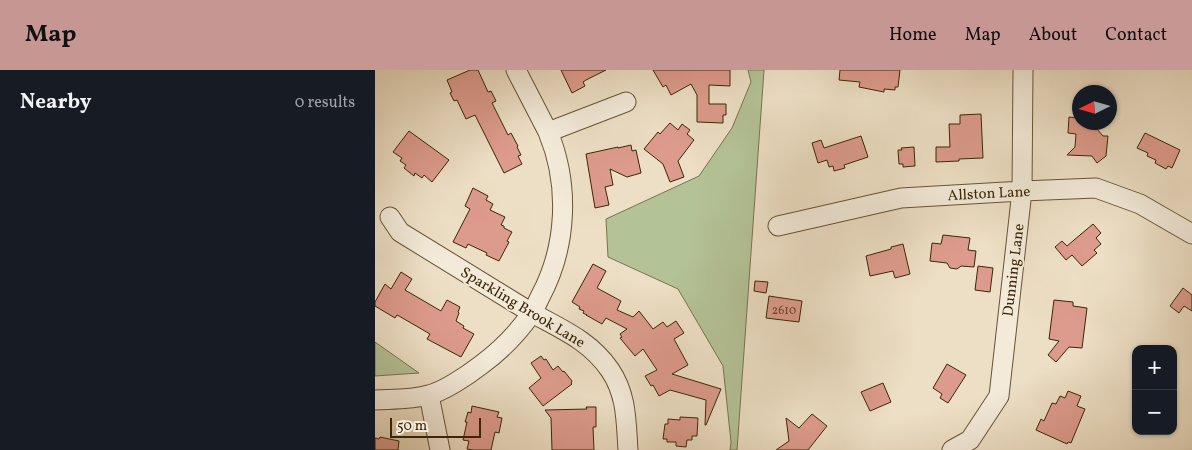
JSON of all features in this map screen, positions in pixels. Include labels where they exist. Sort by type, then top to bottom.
[{"type":"street","points":[[375,400],[429,395],[449,386],[470,373],[493,356],[514,335],[532,313],[547,285],[561,234],[563,210],[560,173],[548,132],[516,70]]},
{"type":"street","name":"Dunning Lane","points":[[952,450],[970,440],[999,396],[1022,191],[1023,70]]},
{"type":"street","points":[[548,132],[626,102]]},
{"type":"street","name":"Allston Lane","points":[[778,226],[901,198],[1096,188],[1140,204],[1192,234]]},
{"type":"street","name":"Sparkling Brook Lane","points":[[390,217],[400,232],[583,342],[595,352],[610,370],[619,387],[625,407],[628,450]]},
{"type":"street","points":[[429,395],[440,450]]},
{"type":"green space","points":[[748,70],[764,70],[737,450],[730,450],[731,442],[723,366],[678,289],[608,257],[606,219],[699,176],[732,128],[751,82]]},
{"type":"green space","points":[[375,342],[419,373],[375,376]]},
{"type":"building","points":[[470,70],[478,70],[488,92],[491,91],[496,101],[492,103],[508,135],[511,133],[521,155],[518,156],[522,164],[504,173],[475,115],[466,119],[457,100],[454,101],[450,93],[452,92],[447,80]]},
{"type":"building","points":[[561,70],[606,70],[583,82],[585,86],[572,93]]},
{"type":"building","points":[[653,70],[730,70],[730,86],[709,85],[709,104],[726,104],[726,115],[723,115],[723,123],[697,122],[697,95],[691,84],[671,95],[666,85],[663,87]]},
{"type":"building","points":[[840,70],[900,70],[898,87],[895,87],[895,90],[884,89],[884,92],[859,87],[860,82],[839,80]]},
{"type":"building","points":[[981,114],[983,158],[936,162],[936,147],[950,147],[949,124],[960,124],[960,115]]},
{"type":"building","points":[[1069,117],[1072,117],[1072,130],[1098,130],[1103,136],[1108,136],[1106,156],[1097,163],[1092,156],[1067,155],[1075,147],[1076,134],[1068,133]]},
{"type":"building","points":[[670,123],[678,130],[682,124],[690,130],[687,134],[694,140],[678,161],[684,177],[670,182],[663,164],[644,149],[658,132],[660,134]]},
{"type":"building","points":[[409,131],[449,160],[432,182],[424,175],[422,178],[415,173],[414,176],[404,168],[406,165],[400,161],[402,158],[393,152]]},
{"type":"building","points":[[1145,133],[1180,150],[1172,168],[1168,166],[1166,169],[1155,163],[1156,160],[1147,156],[1148,153],[1137,148]]},
{"type":"building","points":[[861,136],[868,157],[844,165],[845,168],[834,171],[833,166],[829,167],[827,160],[818,163],[812,143],[821,140],[824,148]]},
{"type":"building","points":[[631,145],[632,151],[636,150],[641,173],[627,177],[610,169],[613,185],[605,187],[609,205],[595,208],[586,154]]},
{"type":"building","points":[[914,147],[915,166],[903,167],[903,164],[899,164],[898,150]]},
{"type":"building","points":[[473,188],[488,196],[486,200],[493,204],[490,210],[505,217],[501,225],[512,232],[499,261],[468,244],[466,248],[453,242],[470,209],[465,206]]},
{"type":"building","points":[[1093,224],[1101,233],[1096,238],[1101,244],[1094,250],[1097,253],[1082,266],[1072,255],[1066,260],[1055,247],[1062,241],[1067,246]]},
{"type":"building","points":[[943,235],[970,238],[968,250],[976,251],[974,267],[961,266],[957,269],[950,268],[947,263],[930,261],[932,243],[941,244]]},
{"type":"building","points":[[903,244],[910,274],[895,278],[893,271],[870,276],[866,256]]},
{"type":"building","points":[[593,264],[606,271],[597,288],[621,301],[617,310],[633,317],[639,311],[653,329],[663,322],[667,327],[676,321],[684,333],[674,339],[688,365],[672,374],[721,389],[706,425],[706,400],[670,390],[659,396],[645,376],[657,370],[643,349],[635,356],[620,338],[622,337],[620,334],[627,329],[606,318],[602,324],[583,313],[584,311],[579,309],[580,307],[572,302]]},
{"type":"building","points":[[978,266],[993,268],[990,292],[975,290]]},
{"type":"building","points":[[401,272],[412,279],[405,290],[441,311],[447,300],[460,307],[456,321],[464,326],[463,328],[474,334],[461,357],[427,339],[430,334],[399,316],[397,315],[395,318],[375,306],[375,302],[385,284],[391,289]]},
{"type":"building","points":[[755,281],[768,282],[766,293],[754,291]]},
{"type":"building","points":[[1183,288],[1192,295],[1192,311],[1184,306],[1179,313],[1170,306]]},
{"type":"building","points":[[769,296],[802,301],[799,322],[766,318]]},
{"type":"building","points":[[1054,300],[1073,302],[1073,306],[1087,308],[1082,348],[1069,347],[1056,362],[1048,355],[1059,341],[1049,339]]},
{"type":"building","points":[[541,356],[544,360],[546,359],[553,370],[558,366],[572,381],[572,384],[543,406],[529,388],[541,378],[531,363]]},
{"type":"building","points":[[947,364],[966,375],[948,403],[940,398],[942,394],[933,388]]},
{"type":"building","points":[[883,383],[891,402],[870,411],[861,392]]},
{"type":"building","points":[[1068,391],[1081,396],[1077,406],[1085,409],[1071,443],[1068,442],[1067,444],[1036,430],[1041,419],[1044,421],[1052,403],[1056,404],[1060,396],[1065,398]]},
{"type":"building","points":[[472,406],[499,412],[497,417],[502,418],[499,433],[495,432],[491,450],[467,449],[469,441],[463,440],[467,422],[465,422],[468,412],[471,413]]},
{"type":"building","points":[[586,407],[596,407],[596,427],[593,427],[594,450],[552,450],[551,418],[545,410],[587,409]]},
{"type":"building","points":[[812,414],[827,426],[808,450],[776,450],[789,441],[786,418],[799,428]]},
{"type":"building","points":[[680,417],[698,418],[697,436],[692,436],[692,440],[687,440],[686,447],[676,446],[676,442],[667,442],[667,439],[663,439],[665,424],[668,424],[668,419],[680,420]]},
{"type":"building","points":[[380,437],[399,441],[398,450],[375,450],[375,438],[379,439]]}]
